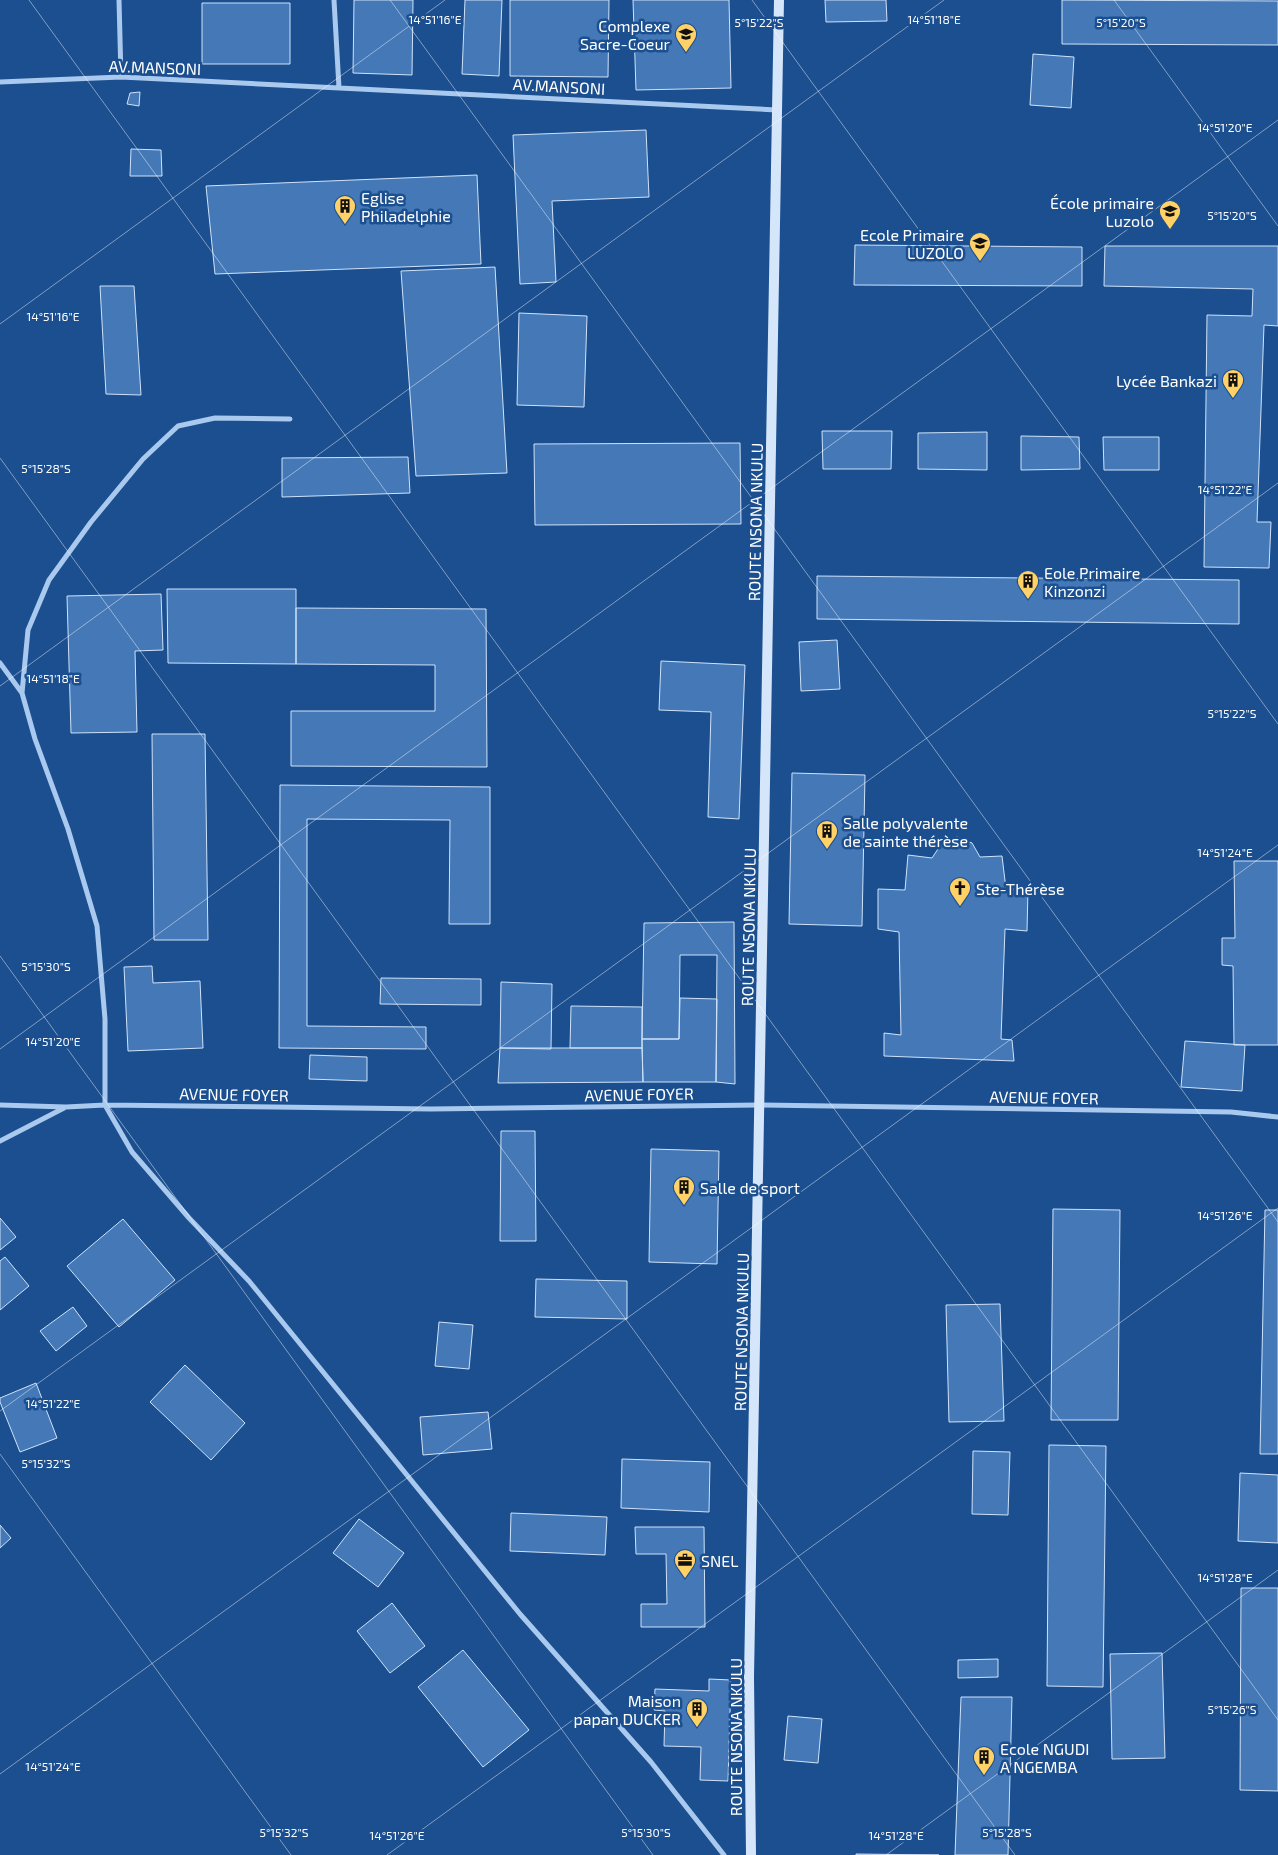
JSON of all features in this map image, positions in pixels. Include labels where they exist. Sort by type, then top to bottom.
[{"type":"street","points":[[118,0],[121,77]]},
{"type":"street","points":[[334,0],[339,88]]},
{"type":"street","name":"ROUTE NSONA NKULU","points":[[751,1855],[749,1677],[780,0]]},
{"type":"street","name":"AV.MANSONI","points":[[0,82],[121,77],[778,110]]},
{"type":"street","points":[[22,694],[28,630],[49,580],[91,522],[143,459],[178,426],[215,418],[290,419]]},
{"type":"street","points":[[0,663],[22,694],[35,739],[68,829],[97,926],[105,1018],[105,1105],[132,1152],[188,1218],[249,1281],[520,1614],[652,1762],[724,1855]]},
{"type":"street","name":"AVENUE FOYER","points":[[0,1105],[66,1108],[105,1105],[431,1109],[760,1105],[1231,1112],[1278,1117]]},
{"type":"street","points":[[0,1141],[66,1108]]},
{"type":"building","points":[[354,0],[413,0],[412,75],[353,73]]},
{"type":"building","points":[[465,0],[502,0],[499,76],[462,74]]},
{"type":"building","points":[[510,0],[609,0],[608,77],[510,76]]},
{"type":"building","points":[[633,0],[729,0],[731,88],[636,90]]},
{"type":"building","points":[[825,0],[886,0],[887,21],[826,22]]},
{"type":"building","points":[[1062,0],[1278,1],[1278,45],[1062,44]]},
{"type":"building","points":[[202,3],[290,3],[290,64],[202,64]]},
{"type":"building","points":[[1033,54],[1074,57],[1071,108],[1030,105]]},
{"type":"building","points":[[140,92],[139,106],[127,104],[130,93]]},
{"type":"building","points":[[646,130],[649,197],[552,201],[556,282],[520,284],[513,135]]},
{"type":"building","points":[[131,149],[161,150],[162,176],[130,176]]},
{"type":"building","name":"Eglise Philadelphie","points":[[477,175],[481,264],[215,274],[206,186]]},
{"type":"building","points":[[855,245],[1082,247],[1082,286],[854,285]]},
{"type":"building","name":"Lycée Bankazi","points":[[1105,246],[1278,246],[1278,326],[1264,325],[1257,522],[1271,522],[1269,568],[1204,567],[1207,315],[1252,316],[1253,289],[1104,286]]},
{"type":"building","points":[[495,267],[507,473],[416,476],[401,271]]},
{"type":"building","points":[[100,286],[134,286],[141,395],[106,394]]},
{"type":"building","points":[[519,313],[587,316],[584,407],[517,405]]},
{"type":"building","points":[[822,431],[892,431],[891,469],[823,469]]},
{"type":"building","points":[[987,432],[987,470],[918,469],[918,433]]},
{"type":"building","points":[[1021,436],[1079,437],[1080,469],[1021,470]]},
{"type":"building","points":[[1103,437],[1159,437],[1159,470],[1104,470]]},
{"type":"building","points":[[740,443],[741,524],[535,525],[534,444]]},
{"type":"building","points":[[408,457],[410,493],[282,497],[282,458]]},
{"type":"building","name":"Eole Primaire Kinzonzi","points":[[817,576],[1239,580],[1239,624],[817,619]]},
{"type":"building","points":[[167,589],[296,589],[296,664],[168,663]]},
{"type":"building","points":[[161,594],[163,650],[135,651],[137,732],[71,733],[67,596]]},
{"type":"building","points":[[296,608],[486,609],[487,767],[291,766],[291,711],[435,711],[435,665],[296,664]]},
{"type":"building","points":[[837,640],[840,689],[801,691],[799,642]]},
{"type":"building","points":[[661,661],[745,665],[739,819],[708,817],[711,712],[659,710]]},
{"type":"building","points":[[152,734],[205,734],[208,940],[154,940]]},
{"type":"building","name":"Salle polyvalente de sainte thérèse","points":[[792,773],[865,775],[862,926],[789,924]]},
{"type":"building","points":[[280,785],[490,787],[490,924],[449,924],[450,820],[307,819],[307,1026],[426,1027],[426,1049],[279,1048]]},
{"type":"building","points":[[957,837],[972,843],[980,857],[1002,856],[1006,889],[1028,889],[1027,931],[1005,929],[1001,1039],[1012,1040],[1014,1061],[884,1056],[884,1033],[901,1035],[899,932],[878,929],[878,889],[905,890],[908,855],[932,858],[940,846]]},
{"type":"building","points":[[1234,861],[1278,861],[1278,1045],[1234,1045],[1233,966],[1222,965],[1222,938],[1235,938]]},
{"type":"building","points":[[734,922],[735,1084],[716,1082],[717,955],[680,955],[679,1039],[642,1039],[644,923]]},
{"type":"building","points":[[152,966],[153,983],[200,981],[203,1048],[128,1051],[124,967]]},
{"type":"building","points":[[381,978],[481,979],[481,1005],[380,1004]]},
{"type":"building","points":[[501,982],[552,984],[551,1049],[500,1048]]},
{"type":"building","points":[[680,998],[717,999],[716,1082],[643,1082],[642,1039],[679,1039]]},
{"type":"building","points":[[571,1006],[642,1007],[642,1048],[570,1048]]},
{"type":"building","points":[[1185,1041],[1245,1045],[1242,1091],[1181,1087]]},
{"type":"building","points":[[500,1048],[642,1048],[643,1082],[498,1083]]},
{"type":"building","points":[[310,1055],[367,1057],[367,1081],[309,1079]]},
{"type":"building","points":[[501,1131],[535,1131],[536,1241],[500,1241]]},
{"type":"building","name":"Salle de sport","points":[[651,1149],[719,1151],[717,1264],[649,1262]]},
{"type":"building","points":[[1053,1209],[1120,1210],[1118,1420],[1051,1420]]},
{"type":"building","points":[[1265,1210],[1278,1210],[1278,1454],[1260,1454]]},
{"type":"building","points":[[0,1218],[16,1237],[0,1250]]},
{"type":"building","points":[[123,1219],[175,1280],[119,1327],[67,1266]]},
{"type":"building","points":[[5,1257],[29,1286],[0,1310],[0,1261]]},
{"type":"building","points":[[536,1279],[627,1281],[627,1319],[535,1317]]},
{"type":"building","points":[[1000,1304],[1004,1421],[949,1422],[946,1305]]},
{"type":"building","points":[[73,1307],[87,1326],[56,1351],[40,1331]]},
{"type":"building","points":[[439,1322],[473,1325],[469,1369],[435,1366]]},
{"type":"building","points":[[185,1365],[245,1423],[211,1460],[150,1402]]},
{"type":"building","points":[[36,1383],[57,1438],[20,1452],[0,1398]]},
{"type":"building","points":[[488,1412],[492,1449],[423,1455],[420,1417]]},
{"type":"building","points":[[1049,1445],[1106,1446],[1103,1687],[1047,1686]]},
{"type":"building","points":[[973,1451],[1010,1452],[1008,1515],[972,1514]]},
{"type":"building","points":[[622,1459],[710,1462],[709,1512],[621,1508]]},
{"type":"building","points":[[1240,1473],[1278,1475],[1278,1543],[1238,1541]]},
{"type":"building","points":[[511,1513],[607,1517],[605,1555],[510,1551]]},
{"type":"building","points":[[359,1519],[404,1553],[378,1587],[333,1553]]},
{"type":"building","points":[[0,1525],[11,1538],[0,1548]]},
{"type":"building","name":"SNEL","points":[[635,1527],[704,1527],[705,1627],[641,1627],[641,1604],[667,1604],[666,1554],[636,1554]]},
{"type":"building","points":[[1241,1588],[1278,1588],[1278,1791],[1240,1790]]},
{"type":"building","points":[[392,1603],[425,1646],[390,1673],[357,1631]]},
{"type":"building","points":[[463,1650],[529,1730],[483,1767],[418,1687]]},
{"type":"building","points":[[1162,1653],[1165,1758],[1112,1759],[1110,1654]]},
{"type":"building","points":[[998,1659],[998,1677],[958,1678],[958,1660]]},
{"type":"building","name":"Maison papan DUCKER","points":[[709,1679],[731,1680],[728,1781],[700,1780],[701,1747],[664,1746],[665,1711],[654,1710],[655,1689],[709,1691]]},
{"type":"building","name":"Ecole NGUDI A NGEMBA","points":[[961,1697],[1012,1697],[1008,1855],[955,1855]]},
{"type":"building","points":[[788,1716],[822,1719],[818,1763],[784,1760]]},
{"type":"building","points":[[856,1854],[939,1855],[856,1855]]},
{"type":"place","name":"Complexe Sacre-Coeur","points":[[686,53]]},
{"type":"place","name":"Eglise Philadelphie","points":[[345,225]]},
{"type":"place","name":"École primaire Luzolo","points":[[1170,230]]},
{"type":"place","name":"Ecole Primaire LUZOLO","points":[[980,262]]},
{"type":"place","name":"Lycée Bankazi","points":[[1233,399]]},
{"type":"place","name":"Eole Primaire Kinzonzi","points":[[1028,600]]},
{"type":"place","name":"Salle polyvalente de sainte thérèse","points":[[827,850]]},
{"type":"place","name":"Ste-Thérèse","points":[[960,907]]},
{"type":"place","name":"Salle de sport","points":[[684,1206]]},
{"type":"place","name":"SNEL","points":[[685,1579]]},
{"type":"place","name":"Maison papan DUCKER","points":[[697,1728]]},
{"type":"place","name":"Ecole NGUDI A NGEMBA","points":[[984,1776]]}]
